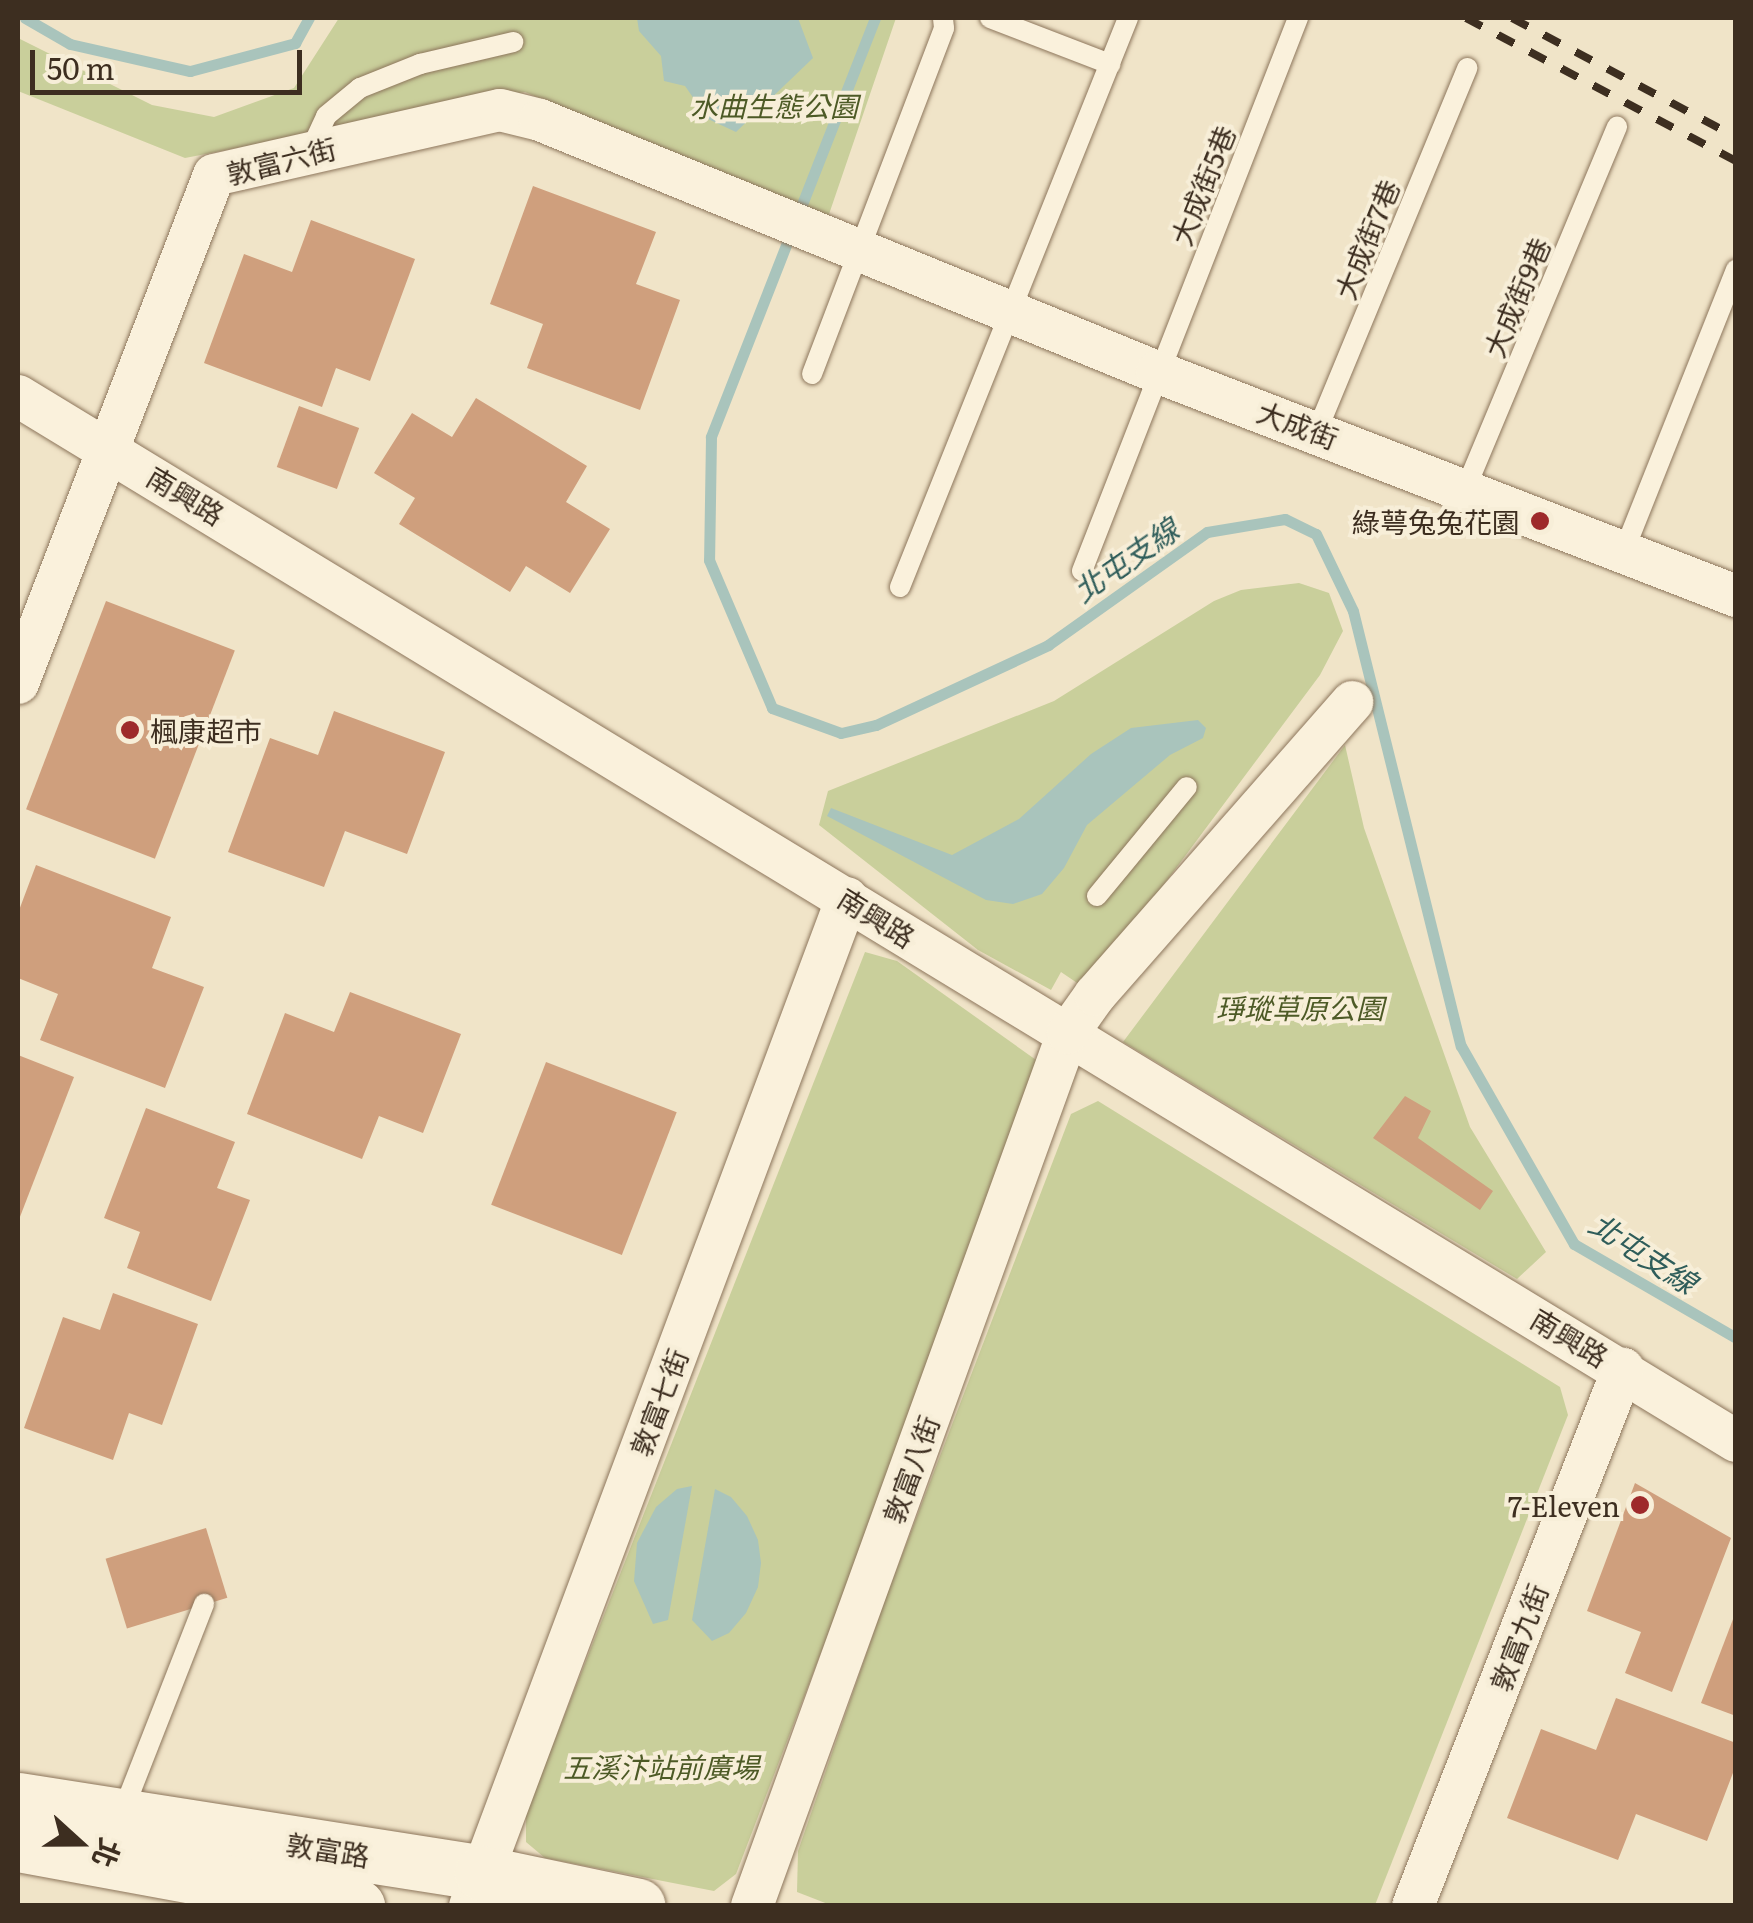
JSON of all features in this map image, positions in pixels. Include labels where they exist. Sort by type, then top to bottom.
[{"type":"street","name":"敦富六街","points":[[18,682],[214,176],[500,110],[540,120],[860,253]]},
{"type":"street","name":"大成街","points":[[860,253],[1736,596]]},
{"type":"street","name":"南興路","points":[[18,396],[1736,1441]]},
{"type":"street","name":"敦富八街","points":[[752,1906],[1068,1034],[1096,995],[1352,702]]},
{"type":"street","name":"敦富七街","points":[[476,1889],[847,898]]},
{"type":"street","name":"敦富九街","points":[[1413,1906],[1623,1369]]},
{"type":"street","name":"敦富路","points":[[18,1800],[476,1889],[638,1906]]},
{"type":"street","name":"敦富路","points":[[18,1844],[357,1906]]},
{"type":"lane","points":[[812,374],[944,28],[944,18]]},
{"type":"lane","points":[[990,18],[1110,64]]},
{"type":"lane","points":[[900,587],[1128,18]]},
{"type":"lane","name":"大成街5巷","points":[[1082,571],[1298,18]]},
{"type":"lane","points":[[310,151],[326,116],[360,88],[420,64],[514,42]]},
{"type":"lane","name":"大成街7巷","points":[[1316,431],[1467,68]]},
{"type":"lane","name":"大成街9巷","points":[[1465,490],[1617,126]]},
{"type":"lane","points":[[1624,551],[1736,269]]},
{"type":"lane","points":[[1098,896],[1187,788]]},
{"type":"lane","points":[[120,1818],[204,1604]]},
{"type":"green space","name":"水曲生態公園","points":[[339,18],[896,18],[826,223],[525,92],[185,158],[18,91],[18,38],[152,105],[214,117],[294,88]]},
{"type":"green space","points":[[1299,583],[1329,593],[1343,631],[1320,675],[1086,989],[1061,972],[1051,990],[978,950],[819,825],[828,791],[1054,701],[1214,601],[1241,590]]},
{"type":"green space","name":"琤瑽草原公園","points":[[1345,745],[1364,828],[1470,1127],[1546,1252],[1517,1279],[1123,1042]]},
{"type":"green space","name":"五溪汴站前廣場","points":[[865,952],[897,961],[1046,1067],[736,1874],[714,1891],[545,1858],[526,1842],[526,1813]]},
{"type":"green space","points":[[1098,1101],[1560,1387],[1568,1415],[1375,1905],[833,1906],[797,1892],[798,1851],[886,1597],[1071,1114]]},
{"type":"water","points":[[637,18],[798,18],[813,58],[736,132],[708,119],[685,86],[664,81],[661,56],[639,31]]},
{"type":"water","points":[[1198,720],[1206,728],[1203,738],[1170,755],[1087,825],[1064,868],[1042,894],[1013,904],[986,900],[827,816],[831,808],[952,855],[1019,819],[1091,754],[1131,728]]},
{"type":"water","points":[[692,1486],[668,1620],[653,1624],[634,1581],[637,1543],[656,1507],[677,1489]]},
{"type":"water","points":[[715,1489],[731,1497],[747,1516],[758,1540],[761,1563],[758,1587],[746,1613],[729,1633],[712,1641],[692,1620]]},
{"type":"building","points":[[533,186],[656,232],[636,284],[680,300],[640,410],[527,368],[543,324],[490,304]]},
{"type":"building","points":[[311,220],[415,259],[370,381],[336,368],[322,407],[204,363],[244,254],[292,272]]},
{"type":"building","points":[[476,398],[587,466],[566,502],[610,529],[570,593],[526,566],[510,592],[399,524],[415,498],[374,473],[412,413],[452,437]]},
{"type":"building","points":[[299,406],[359,428],[337,489],[277,467]]},
{"type":"building","name":"楓康超市","points":[[106,601],[235,650],[155,859],[26,809]]},
{"type":"building","points":[[334,711],[445,752],[407,854],[345,831],[324,887],[228,852],[270,738],[318,755]]},
{"type":"building","points":[[36,865],[171,917],[152,968],[204,987],[165,1088],[40,1040],[58,994],[18,978],[18,913]]},
{"type":"building","points":[[350,992],[461,1034],[423,1133],[379,1116],[362,1159],[247,1114],[285,1013],[334,1032]]},
{"type":"building","points":[[18,1055],[74,1077],[18,1222]]},
{"type":"building","points":[[546,1062],[677,1112],[622,1255],[491,1205]]},
{"type":"building","points":[[1405,1096],[1431,1111],[1418,1138],[1493,1191],[1480,1210],[1373,1138]]},
{"type":"building","points":[[146,1108],[235,1142],[217,1188],[250,1200],[211,1301],[127,1268],[140,1232],[104,1218]]},
{"type":"building","points":[[113,1293],[198,1324],[162,1425],[129,1413],[113,1460],[24,1428],[63,1317],[100,1330]]},
{"type":"building","points":[[1635,1483],[1731,1538],[1672,1692],[1625,1673],[1641,1632],[1587,1611]]},
{"type":"building","points":[[206,1528],[227,1598],[127,1629],[106,1559]]},
{"type":"building","points":[[1736,1614],[1736,1716],[1701,1703]]},
{"type":"building","points":[[1616,1698],[1736,1743],[1736,1765],[1707,1841],[1636,1814],[1618,1860],[1507,1818],[1541,1729],[1596,1750]]},
{"type":"waterway","name":"北屯支線","points":[[25,18],[70,44],[190,71],[295,43],[309,18]]},
{"type":"waterway","name":"北屯支線","points":[[875,18],[711,437],[709,560],[772,708],[841,733],[876,725],[1048,645],[1207,532],[1285,519],[1316,534],[1353,611],[1461,1046],[1574,1244],[1736,1338]]},
{"type":"railway","points":[[1466,18],[1736,161]]},
{"type":"railway","points":[[1512,18],[1736,137]]},
{"type":"place","name":"綠萼兔兔花園","points":[[1540,521]]},
{"type":"place","name":"楓康超市","points":[[130,730]]},
{"type":"place","name":"7-Eleven","points":[[1640,1505]]}]
